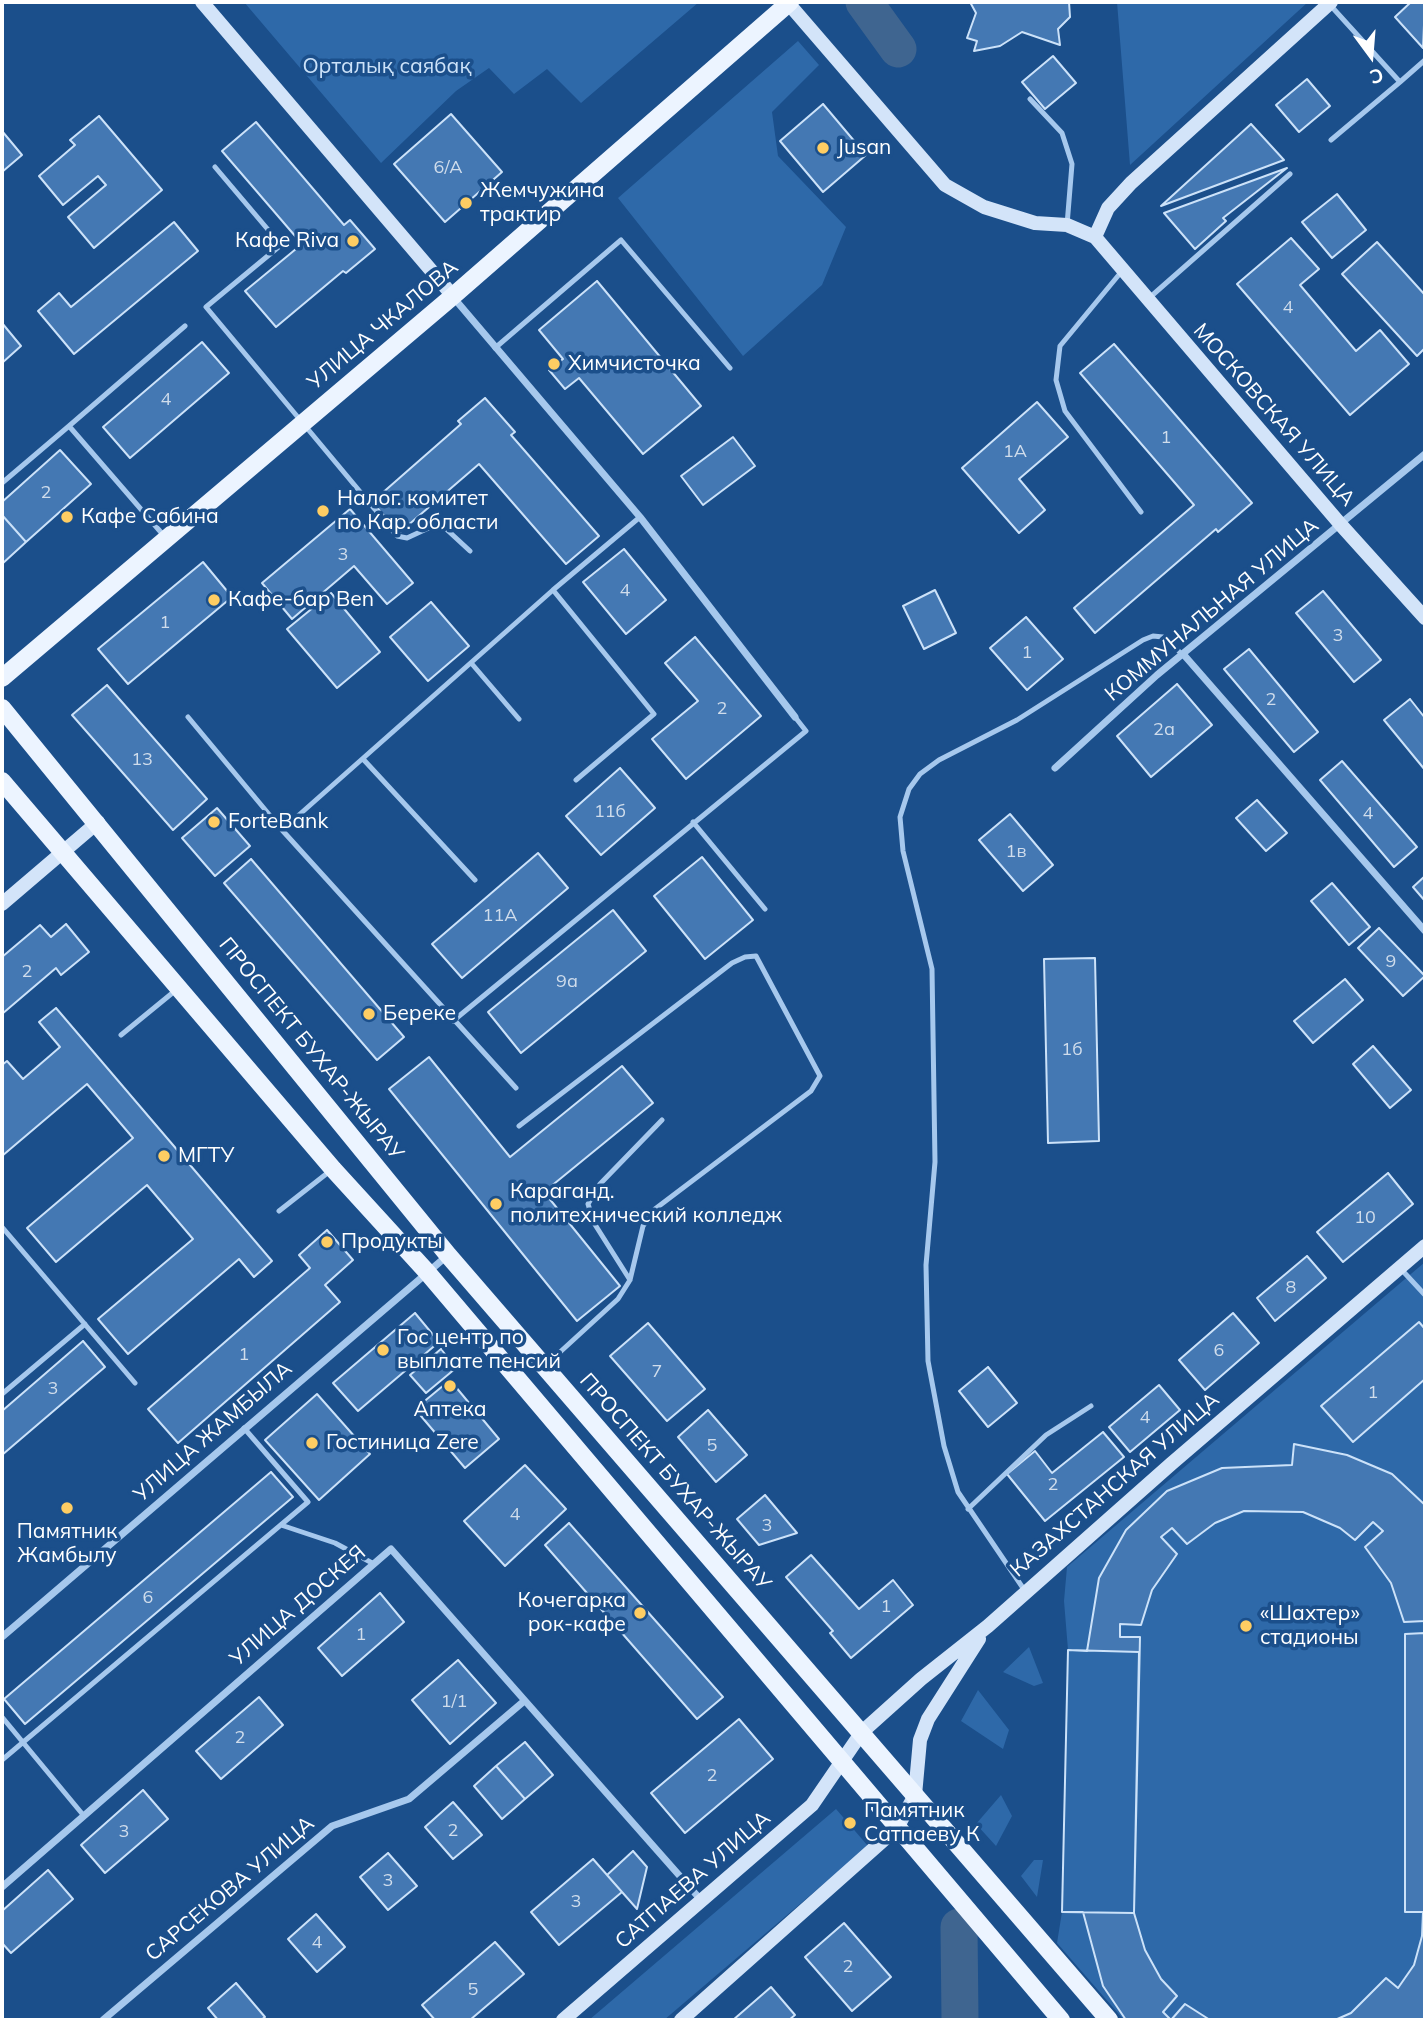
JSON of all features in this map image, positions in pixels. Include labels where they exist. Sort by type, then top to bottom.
[{"type":"main road","points":[[202,2],[453,296]]},
{"type":"main road","points":[[789,2],[945,185],[984,207],[1035,223],[1067,225],[1094,237],[1108,208],[1132,183],[1330,3]]},
{"type":"main road","name":"УЛИЦА ЧКАЛОВА","points":[[2,678],[453,296],[789,2]]},
{"type":"main road","name":"МОСКОВСКАЯ УЛИЦА","points":[[1094,237],[1341,525],[1425,618]]},
{"type":"main road","name":"ПРОСПЕКТ БУХАР-ЖЫРАУ","points":[[2,708],[98,822],[448,1255],[1109,2020]]},
{"type":"main road","points":[[2,781],[333,1169],[427,1272],[1061,2020]]},
{"type":"main road","points":[[2,904],[98,822]]},
{"type":"main road","name":"КАЗАХСТАНСКАЯ УЛИЦА","points":[[840,1761],[862,1732],[921,1679],[988,1626],[1025,1591],[1425,1246]]},
{"type":"main road","points":[[681,2020],[897,1828],[915,1795],[920,1740],[928,1719],[988,1626]]},
{"type":"main road","name":"САТПАЕВА УЛИЦА","points":[[563,2020],[812,1805],[840,1761]]},
{"type":"street","points":[[453,296],[640,517],[795,717]]},
{"type":"street","name":"КОММУНАЛЬНАЯ УЛИЦА","points":[[1055,768],[1157,675],[1425,454]]},
{"type":"street","points":[[1184,655],[1425,931]]},
{"type":"street","name":"УЛИЦА ЖАМБЫЛА","points":[[2,1637],[448,1255]]},
{"type":"street","name":"УЛИЦА ДОСКЕЯ","points":[[2,1887],[391,1549],[523,1702],[701,1900]]},
{"type":"street","name":"САРСЕКОВА УЛИЦА","points":[[103,2020],[332,1826],[409,1799],[523,1702]]},
{"type":"lane","points":[[1330,3],[1400,82]]},
{"type":"lane","points":[[1331,140],[1425,60]]},
{"type":"lane","points":[[1030,99],[1062,133],[1072,163],[1067,225]]},
{"type":"lane","points":[[215,167],[281,245],[206,307],[305,421],[397,536],[407,538],[435,525],[444,527],[470,551]]},
{"type":"lane","points":[[1147,300],[1290,174]]},
{"type":"lane","points":[[495,348],[621,240],[730,368]]},
{"type":"lane","points":[[1122,271],[1060,346],[1056,380],[1065,411],[1141,512]]},
{"type":"lane","points":[[2,484],[185,326]]},
{"type":"lane","points":[[69,426],[167,539]]},
{"type":"lane","points":[[282,830],[553,590],[640,517]]},
{"type":"lane","points":[[553,590],[654,714],[576,780]]},
{"type":"lane","points":[[1025,1591],[958,1492],[944,1446],[928,1361],[926,1265],[935,1162],[932,969],[903,851],[900,817],[909,789],[920,774],[939,760],[1017,720],[1143,640],[1153,636],[1163,637],[1184,655]]},
{"type":"lane","points":[[472,664],[519,719]]},
{"type":"lane","points":[[188,717],[282,830],[516,1088]]},
{"type":"lane","points":[[453,1021],[806,731],[795,717]]},
{"type":"lane","points":[[363,759],[475,880]]},
{"type":"lane","points":[[693,822],[765,909]]},
{"type":"lane","points":[[519,1126],[732,962],[756,956],[820,1076],[811,1091],[655,1209],[643,1226],[630,1280],[618,1299],[545,1366]]},
{"type":"lane","points":[[121,1035],[178,988]]},
{"type":"lane","points":[[630,1280],[594,1223],[588,1204],[600,1184],[662,1120]]},
{"type":"lane","points":[[278,1211],[333,1169]]},
{"type":"lane","points":[[2,1227],[135,1383]]},
{"type":"lane","points":[[1400,1268],[1425,1295]]},
{"type":"lane","points":[[2,1394],[85,1324]]},
{"type":"lane","points":[[968,1509],[1046,1434],[1091,1406]]},
{"type":"lane","points":[[2,1760],[308,1502],[244,1428]]},
{"type":"lane","points":[[281,1525],[335,1543],[374,1564]]},
{"type":"lane","points":[[2,1717],[84,1816]]},
{"type":"green space","name":"Орталық саябақ","points":[[244,2],[699,2],[581,103],[547,69],[514,94],[489,68],[456,91],[381,163]]},
{"type":"green space","points":[[1117,2],[1308,2],[1130,165]]},
{"type":"green space","points":[[798,41],[819,65],[772,112],[778,156],[846,227],[822,285],[743,356],[618,198]]},
{"type":"green space","name":"«Шахтер» стадионы","points":[[1425,1262],[1425,2020],[1124,2020],[1057,1943],[1062,1912],[1068,1650],[1064,1601],[1067,1567]]},
{"type":"green space","points":[[1029,1647],[1043,1683],[1034,1686],[1003,1672]]},
{"type":"green space","points":[[978,1690],[1009,1730],[1003,1749],[961,1721]]},
{"type":"green space","points":[[1001,1795],[1012,1816],[996,1846],[976,1824]]},
{"type":"green space","points":[[836,1809],[868,1846],[664,2020],[589,2020]]},
{"type":"green space","points":[[1034,1860],[1043,1860],[1037,1897],[1021,1876]]},
{"type":"building","points":[[970,2],[1069,2],[1070,17],[1058,29],[1060,45],[1022,32],[1000,46],[974,51],[977,41],[967,38],[976,13]]},
{"type":"building","points":[[1411,2],[1425,2],[1423,48],[1395,17]]},
{"type":"building","points":[[1053,56],[1076,83],[1045,109],[1022,82]]},
{"type":"building","points":[[1307,79],[1330,106],[1299,132],[1276,105]]},
{"type":"building","name":"Jusan","points":[[823,104],[866,155],[823,192],[780,141]]},
{"type":"building","points":[[451,114],[502,172],[445,222],[394,164]]},
{"type":"building","points":[[99,116],[162,190],[94,248],[68,217],[106,185],[98,176],[63,205],[39,176],[75,145],[70,140]]},
{"type":"building","points":[[256,122],[344,225],[350,220],[375,249],[346,273],[343,271],[276,327],[245,291],[302,244],[222,151]]},
{"type":"building","points":[[1251,124],[1284,160],[1161,206]]},
{"type":"building","points":[[2,131],[22,155],[2,172]]},
{"type":"building","points":[[1287,168],[1223,218],[1226,221],[1195,249],[1164,213]]},
{"type":"building","points":[[1337,194],[1366,230],[1332,258],[1302,222]]},
{"type":"building","points":[[174,222],[198,251],[74,354],[38,311],[59,293],[71,307]]},
{"type":"building","points":[[1291,238],[1319,269],[1300,285],[1356,351],[1380,330],[1409,364],[1350,415],[1237,284]]},
{"type":"building","points":[[1377,242],[1425,295],[1425,348],[1417,356],[1342,274]]},
{"type":"building","points":[[597,281],[701,406],[643,454],[579,378],[565,389],[549,370],[563,359],[539,330]]},
{"type":"building","points":[[2,323],[21,346],[2,363]]},
{"type":"building","points":[[202,342],[229,373],[130,458],[103,427]]},
{"type":"building","points":[[1114,344],[1252,503],[1218,532],[1216,529],[1095,633],[1074,608],[1194,505],[1080,373]]},
{"type":"building","points":[[485,398],[515,432],[511,435],[599,536],[566,564],[479,464],[399,533],[372,502],[461,424],[458,421]]},
{"type":"building","points":[[1037,402],[1068,437],[1019,479],[1045,510],[1019,533],[962,468]]},
{"type":"building","points":[[733,437],[755,466],[703,505],[681,476]]},
{"type":"building","points":[[60,450],[91,484],[26,542],[2,515],[2,502]]},
{"type":"building","points":[[350,509],[413,583],[387,604],[354,566],[292,619],[262,583]]},
{"type":"building","points":[[2,515],[26,542],[2,564]]},
{"type":"building","points":[[624,549],[666,600],[626,634],[583,582]]},
{"type":"building","points":[[203,562],[232,597],[128,684],[98,649]]},
{"type":"building","points":[[935,590],[956,633],[924,649],[903,606]]},
{"type":"building","points":[[1323,591],[1381,660],[1354,682],[1296,613]]},
{"type":"building","points":[[331,593],[380,652],[337,688],[287,629]]},
{"type":"building","points":[[431,602],[469,646],[428,681],[390,637]]},
{"type":"building","points":[[1026,617],[1063,659],[1027,690],[990,648]]},
{"type":"building","points":[[695,637],[761,716],[686,779],[652,739],[698,701],[665,663]]},
{"type":"building","points":[[1249,649],[1318,732],[1294,752],[1224,669]]},
{"type":"building","points":[[1177,684],[1212,725],[1151,777],[1117,736]]},
{"type":"building","points":[[107,685],[207,799],[173,830],[72,715]]},
{"type":"building","points":[[1410,699],[1425,718],[1425,770],[1384,720]]},
{"type":"building","points":[[1342,761],[1417,847],[1394,867],[1320,780]]},
{"type":"building","points":[[620,768],[655,808],[601,855],[566,816]]},
{"type":"building","points":[[1257,800],[1287,833],[1266,851],[1236,818]]},
{"type":"building","points":[[217,808],[250,846],[215,876],[182,838]]},
{"type":"building","points":[[1010,814],[1053,865],[1023,891],[979,840]]},
{"type":"building","points":[[538,853],[568,888],[462,978],[432,944]]},
{"type":"building","points":[[702,857],[753,920],[705,959],[654,896]]},
{"type":"building","points":[[251,859],[404,1037],[377,1060],[224,883]]},
{"type":"building","points":[[1425,876],[1425,901],[1413,887]]},
{"type":"building","points":[[1332,883],[1370,927],[1349,945],[1311,901]]},
{"type":"building","points":[[613,910],[646,951],[521,1053],[488,1012]]},
{"type":"building","points":[[66,924],[89,952],[61,975],[56,968],[2,1014],[2,957],[40,925],[51,937]]},
{"type":"building","points":[[1379,928],[1425,976],[1403,996],[1358,948]]},
{"type":"building","points":[[1095,958],[1099,1141],[1048,1143],[1044,959]]},
{"type":"building","points":[[1345,979],[1363,1000],[1313,1043],[1294,1021]]},
{"type":"building","points":[[56,1008],[272,1261],[254,1277],[239,1259],[128,1354],[98,1319],[193,1239],[147,1185],[56,1262],[27,1228],[133,1138],[87,1084],[2,1156],[2,1065],[7,1061],[23,1079],[60,1047],[39,1022]]},
{"type":"building","points":[[1373,1046],[1411,1090],[1390,1108],[1353,1064]]},
{"type":"building","points":[[429,1057],[510,1157],[622,1066],[653,1103],[544,1192],[620,1286],[577,1321],[389,1089]]},
{"type":"building","points":[[1388,1173],[1413,1204],[1343,1262],[1317,1232]]},
{"type":"building","points":[[327,1230],[353,1260],[325,1285],[340,1302],[178,1443],[148,1409],[310,1268],[299,1255]]},
{"type":"building","points":[[1307,1256],[1326,1278],[1275,1321],[1257,1298]]},
{"type":"building","points":[[415,1313],[439,1342],[358,1411],[333,1383]]},
{"type":"building","points":[[1233,1313],[1259,1343],[1205,1390],[1179,1360]]},
{"type":"building","points":[[1419,1322],[1425,1329],[1425,1379],[1353,1442],[1321,1406]]},
{"type":"building","points":[[648,1323],[705,1389],[667,1421],[610,1356]]},
{"type":"building","points":[[83,1341],[105,1367],[2,1455],[2,1411]]},
{"type":"building","points":[[441,1349],[456,1368],[426,1393],[410,1375]]},
{"type":"building","points":[[988,1367],[1017,1403],[988,1427],[959,1391]]},
{"type":"building","points":[[450,1380],[499,1439],[465,1468],[415,1409]]},
{"type":"building","points":[[1159,1385],[1180,1410],[1130,1452],[1109,1427]]},
{"type":"building","points":[[317,1394],[370,1454],[319,1500],[265,1440]]},
{"type":"building","points":[[708,1410],[747,1455],[716,1482],[678,1437]]},
{"type":"building","points":[[1103,1432],[1124,1457],[1045,1521],[1007,1474],[1035,1451],[1052,1473]]},
{"type":"building","points":[[1294,1444],[1347,1455],[1392,1474],[1425,1505],[1425,1621],[1404,1622],[1391,1583],[1365,1547],[1383,1531],[1373,1522],[1355,1540],[1340,1528],[1303,1512],[1244,1511],[1215,1523],[1187,1544],[1172,1528],[1161,1537],[1177,1554],[1152,1590],[1141,1625],[1120,1624],[1120,1637],[1140,1637],[1134,1913],[1145,1950],[1161,1979],[1177,1996],[1163,2012],[1171,2020],[1126,2020],[1103,1986],[1083,1912],[1062,1912],[1068,1650],[1087,1651],[1099,1578],[1126,1530],[1167,1491],[1222,1468],[1292,1465]]},
{"type":"building","points":[[525,1465],[566,1509],[505,1566],[464,1521]]},
{"type":"building","points":[[271,1472],[293,1497],[25,1724],[4,1699]]},
{"type":"building","points":[[765,1495],[797,1533],[759,1545],[737,1519]]},
{"type":"building","points":[[569,1523],[723,1697],[697,1719],[545,1545]]},
{"type":"building","points":[[811,1555],[859,1609],[893,1580],[913,1605],[851,1658],[830,1633],[833,1631],[786,1577]]},
{"type":"building","points":[[380,1593],[404,1622],[342,1676],[318,1648]]},
{"type":"building","points":[[1425,1633],[1425,2020],[1335,2020],[1351,2013],[1386,1978],[1398,1988],[1414,1965],[1422,1936],[1423,1912],[1405,1912],[1405,1634]]},
{"type":"building","points":[[1068,1650],[1139,1652],[1134,1913],[1062,1912]]},
{"type":"building","points":[[458,1660],[496,1703],[450,1744],[412,1700]]},
{"type":"building","points":[[259,1697],[283,1725],[221,1779],[196,1751]]},
{"type":"building","points":[[739,1719],[773,1759],[685,1833],[651,1793]]},
{"type":"building","points":[[525,1742],[553,1775],[525,1799],[496,1766]]},
{"type":"building","points":[[496,1766],[525,1799],[502,1819],[474,1786]]},
{"type":"building","points":[[143,1790],[168,1819],[105,1873],[81,1845]]},
{"type":"building","points":[[453,1802],[482,1835],[453,1859],[425,1827]]},
{"type":"building","points":[[633,1851],[647,1867],[637,1909],[607,1875]]},
{"type":"building","points":[[388,1853],[417,1886],[388,1910],[360,1877]]},
{"type":"building","points":[[593,1859],[622,1892],[559,1945],[531,1912]]},
{"type":"building","points":[[48,1870],[73,1899],[11,1953],[2,1943],[2,1911]]},
{"type":"building","points":[[316,1914],[345,1947],[317,1972],[288,1939]]},
{"type":"building","points":[[844,1923],[891,1977],[852,2011],[805,1957]]},
{"type":"building","points":[[495,1942],[524,1974],[470,2020],[435,2020],[422,2005]]},
{"type":"building","points":[[236,1983],[265,2017],[261,2020],[218,2020],[208,2008]]},
{"type":"building","points":[[771,1987],[795,2015],[789,2020],[733,2020]]},
{"type":"building","points":[[1185,2004],[1210,2020],[1171,2020]]},
{"type":"waterway","points":[[864,2],[898,49]]},
{"type":"waterway","points":[[959,1927],[960,2020]]},
{"type":"place","name":"Jusan","points":[[823,148]]},
{"type":"place","name":"Жемчужина трактир","points":[[466,203]]},
{"type":"place","name":"Кафе Riva","points":[[353,241]]},
{"type":"place","name":"Химчисточка","points":[[554,364]]},
{"type":"place","name":"Налог. комитет по Кар. области","points":[[323,511]]},
{"type":"place","name":"Кафе Сабина","points":[[67,517]]},
{"type":"place","name":"Кафе-бар Ben","points":[[214,600]]},
{"type":"place","name":"ForteBank","points":[[214,822]]},
{"type":"place","name":"Береке","points":[[369,1014]]},
{"type":"place","name":"МГТУ","points":[[164,1156]]},
{"type":"place","name":"Караганд. политехнический колледж","points":[[496,1204]]},
{"type":"place","name":"Продукты","points":[[327,1242]]},
{"type":"place","name":"Гос центр по выплате пенсий","points":[[383,1350]]},
{"type":"place","name":"Аптека","points":[[450,1386]]},
{"type":"place","name":"Гостиница Zere","points":[[312,1443]]},
{"type":"place","name":"Памятник Жамбылу","points":[[67,1508]]},
{"type":"place","name":"Кочегарка рок-кафе","points":[[640,1613]]},
{"type":"place","name":"«Шахтер» стадионы","points":[[1246,1626]]},
{"type":"place","name":"Памятник Сатпаеву К","points":[[850,1823]]}]
